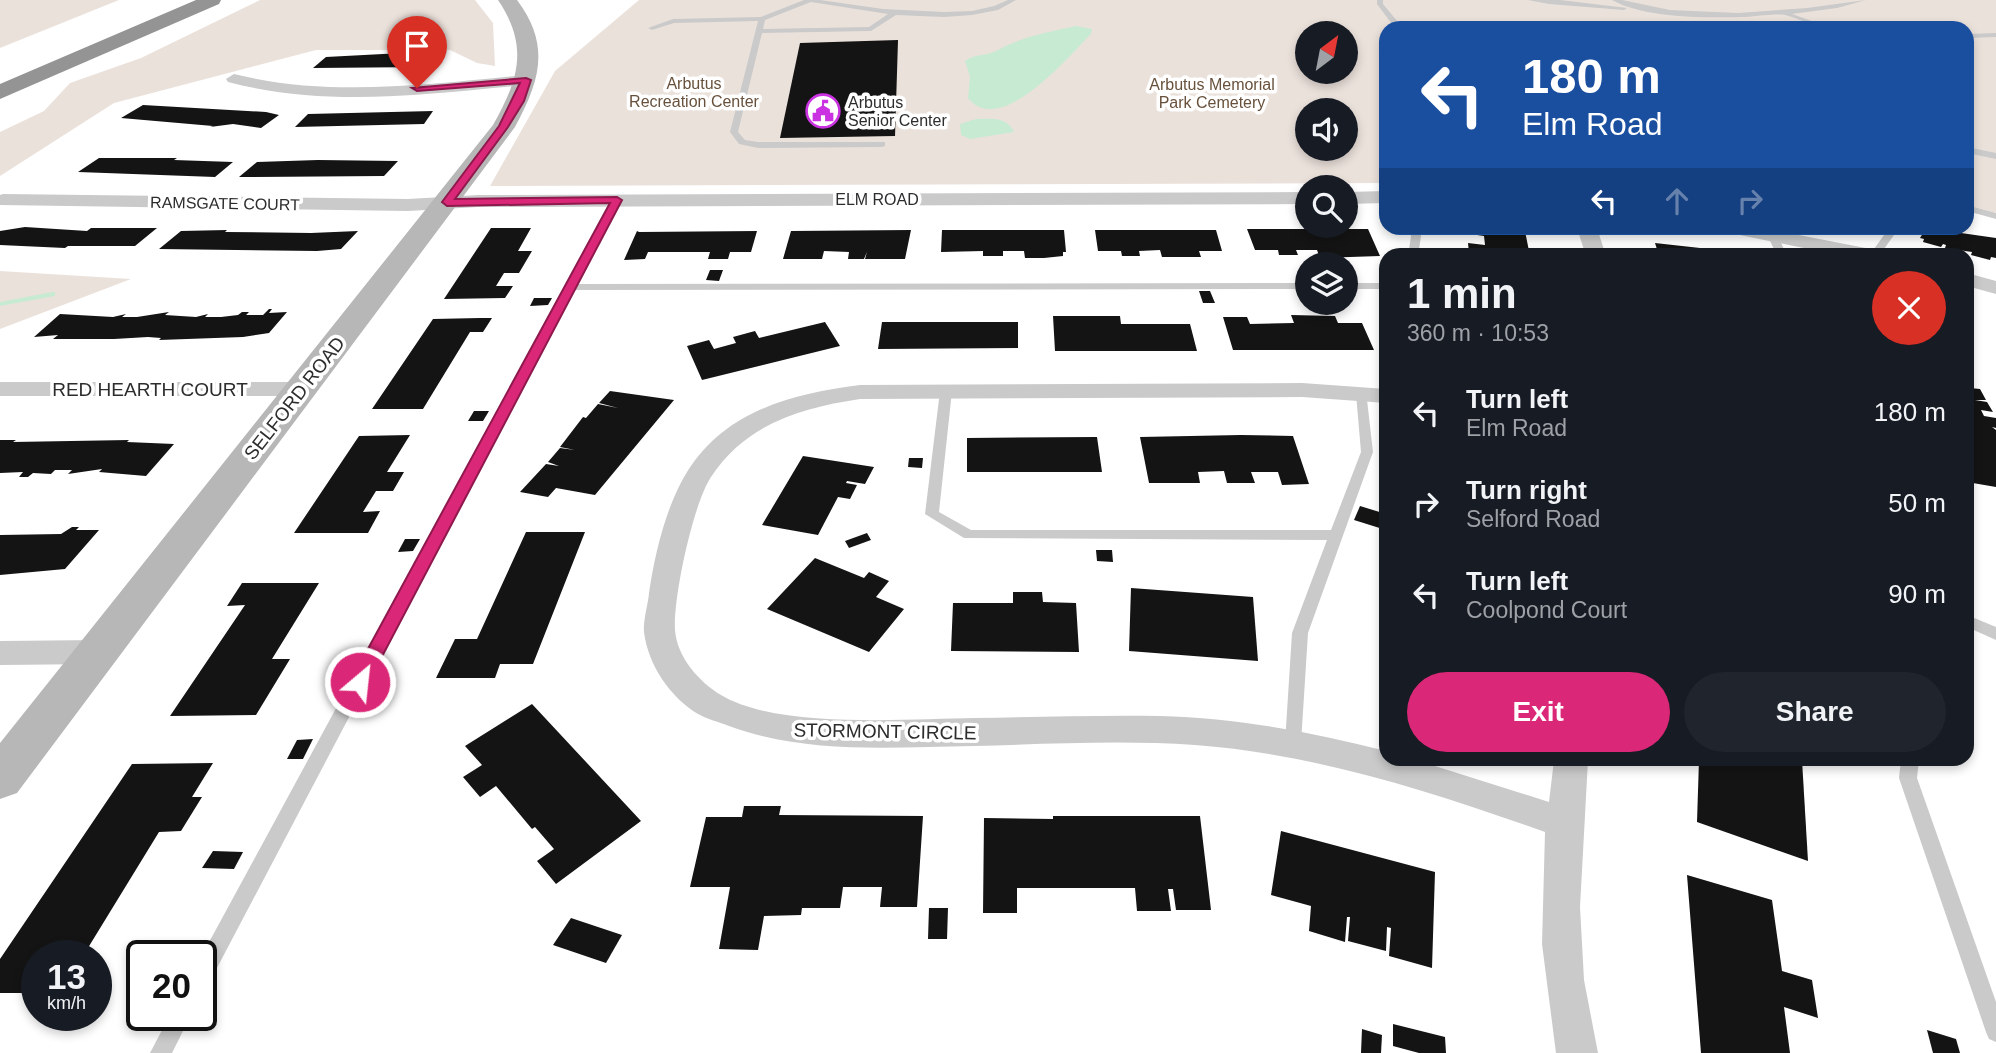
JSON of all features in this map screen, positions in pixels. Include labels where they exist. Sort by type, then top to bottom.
[{"type":"highway","points":[[0,92],[203,4]]},
{"type":"highway","points":[[0,99],[203,4]]},
{"type":"street","name":"SELFORD ROAD","points":[[0,779],[503,127],[519,101],[526,80],[530,42],[524,23],[507,0]]},
{"type":"street","points":[[234,79],[276,89],[352,91],[526,80]]},
{"type":"street","points":[[1358,198],[1379,197]]},
{"type":"street","name":"ELM ROAD","points":[[447,202],[1295,198]]},
{"type":"street","name":"RAMSGATE COURT","points":[[3,200],[408,205],[447,202]]},
{"type":"street","points":[[1777,235],[1841,248]]},
{"type":"street","points":[[1981,283],[1996,306]]},
{"type":"street","name":"RED HEARTH COURT","points":[[0,389],[301,389]]},
{"type":"street","name":"STORMONT CIRCLE","points":[[1374,395],[1302,390],[860,392],[807,399],[773,409],[744,425],[718,448],[696,478],[660,597],[658,642],[670,671],[695,694],[730,715],[781,729],[844,734],[1221,733],[1293,743],[1379,763]]},
{"type":"street","points":[[0,653],[99,652]]},
{"type":"street","name":"STORMONT CIRCLE","points":[[1391,766],[1440,780],[1564,823]]},
{"type":"street","points":[[1570,766],[1564,823],[1559,926],[1569,1022],[1577,1053]]},
{"type":"lane","points":[[652,28],[673,21],[762,19],[810,0],[894,13],[969,13],[991,9],[1013,0]]},
{"type":"lane","points":[[1380,0],[1380,4],[1393,21]]},
{"type":"lane","points":[[1531,0],[1650,10],[1784,14],[1863,0]]},
{"type":"lane","points":[[1549,2],[1572,0]]},
{"type":"lane","points":[[1615,0],[1650,10]]},
{"type":"lane","points":[[758,35],[855,38],[894,13]]},
{"type":"lane","points":[[1784,14],[1806,21]]},
{"type":"lane","points":[[762,19],[734,132],[742,142],[758,145],[882,144]]},
{"type":"lane","points":[[1974,36],[1996,35]]},
{"type":"lane","points":[[1974,151],[1996,156]]},
{"type":"lane","points":[[217,948],[617,200]]},
{"type":"lane","points":[[1974,210],[1996,216]]},
{"type":"lane","points":[[571,287],[1295,286]]},
{"type":"lane","points":[[1358,286],[1379,286]]},
{"type":"lane","points":[[946,391],[932,514],[969,535],[1336,535]]},
{"type":"lane","points":[[1293,743],[1300,633],[1367,452],[1374,395]]},
{"type":"lane","points":[[1974,624],[1996,634]]},
{"type":"lane","points":[[1909,766],[1908,778],[1996,1032]]},
{"type":"lane","points":[[161,1053],[173,1031]]},
{"type":"green space","points":[[0,0],[119,0],[0,48]]},
{"type":"green space","points":[[260,0],[475,0],[493,23],[495,66],[477,63],[450,50],[316,50],[114,103],[0,176],[0,132],[44,111],[70,83],[141,58]]},
{"type":"green space","name":"Arbutus Recreation Center","points":[[639,0],[1996,0],[1996,213],[1974,207],[1974,21],[1379,21],[1379,183],[1358,183],[1358,175],[1295,175],[1295,183],[490,186],[555,71]]},
{"type":"green space","points":[[0,271],[131,279],[0,329]]},
{"type":"shaded area","points":[[1076,26],[1092,29],[1091,34],[1051,75],[1015,102],[998,108],[982,108],[968,98],[970,77],[965,61],[1025,39]]},
{"type":"shaded area","points":[[976,119],[1003,121],[1014,132],[970,139],[961,135],[960,124]]},
{"type":"building","points":[[898,40],[895,136],[780,138],[800,43]]},
{"type":"building","points":[[402,53],[438,56],[427,67],[313,68],[326,57]]},
{"type":"building","points":[[143,105],[279,115],[261,128],[233,124],[210,127],[213,126],[121,118]]},
{"type":"building","points":[[433,111],[424,124],[295,127],[308,114]]},
{"type":"building","points":[[99,158],[177,158],[174,160],[233,162],[215,177],[78,172]]},
{"type":"building","points":[[398,161],[384,176],[239,177],[257,162]]},
{"type":"building","points":[[25,227],[87,231],[91,228],[157,228],[135,246],[65,248],[0,245],[0,231]]},
{"type":"building","points":[[491,228],[531,228],[518,251],[532,251],[519,273],[504,273],[496,286],[513,286],[505,298],[444,299]]},
{"type":"building","points":[[1247,229],[1295,229],[1295,238],[1358,238],[1358,229],[1368,229],[1379,256],[1358,257],[1358,252],[1317,250],[1296,250],[1295,255],[1279,255],[1278,250],[1255,250]]},
{"type":"building","points":[[227,230],[225,232],[358,231],[341,249],[159,249],[181,231]]},
{"type":"building","points":[[911,230],[905,259],[865,259],[867,252],[864,259],[848,259],[849,252],[824,251],[822,259],[783,259],[791,231]]},
{"type":"building","points":[[942,230],[1064,230],[1066,252],[1063,252],[1063,256],[1025,258],[1024,251],[1003,251],[1003,256],[983,256],[983,251],[941,252]]},
{"type":"building","points":[[1095,230],[1216,230],[1222,251],[1199,251],[1201,257],[1162,257],[1160,250],[1139,251],[1140,256],[1122,256],[1121,251],[1098,251]]},
{"type":"building","points":[[637,231],[757,231],[751,252],[730,252],[728,259],[708,259],[710,252],[648,252],[645,259],[624,260]]},
{"type":"building","points":[[1477,235],[1526,235],[1528,248],[1468,248],[1468,243],[1485,245],[1484,236]]},
{"type":"building","points":[[1922,235],[1974,235],[1996,238],[1996,258],[1991,257],[1990,260],[1974,256],[1974,248],[1945,248],[1946,245],[1941,247],[1923,242],[1924,239],[1920,238]]},
{"type":"building","points":[[1655,243],[1700,248],[1657,248]]},
{"type":"building","points":[[710,270],[723,270],[719,281],[706,280]]},
{"type":"building","points":[[1199,291],[1210,291],[1215,303],[1203,303]]},
{"type":"building","points":[[534,298],[552,298],[548,305],[530,306]]},
{"type":"building","points":[[272,309],[269,313],[287,312],[269,333],[243,337],[159,340],[161,338],[53,339],[58,335],[34,337],[60,314],[113,317],[126,314],[122,317],[137,317],[169,312],[165,315],[196,317],[208,314],[205,317],[221,317],[242,312],[249,312],[246,315],[263,315]]},
{"type":"building","points":[[1291,315],[1335,316],[1338,323],[1362,323],[1374,350],[1233,350],[1223,317],[1247,317],[1250,324],[1294,323]]},
{"type":"building","points":[[1053,316],[1120,316],[1121,324],[1190,324],[1197,351],[1055,351]]},
{"type":"building","points":[[492,318],[483,332],[470,332],[423,409],[372,409],[433,319]]},
{"type":"building","points":[[825,322],[840,346],[702,380],[687,346],[709,340],[714,349],[736,343],[733,337],[755,331],[759,338]]},
{"type":"building","points":[[882,322],[1018,322],[1018,348],[878,349]]},
{"type":"building","points":[[1974,388],[1980,389],[1986,400],[1975,400],[1987,402],[1993,412],[1981,410],[1984,416],[1996,418],[1996,428],[1992,427],[1996,430],[1996,487],[1974,483]]},
{"type":"building","points":[[610,391],[674,400],[595,495],[556,488],[548,497],[520,492],[546,464],[559,466],[548,462],[560,448],[575,450],[560,447],[583,417],[586,418],[598,404],[618,408],[599,403]]},
{"type":"building","points":[[474,411],[489,411],[483,421],[468,421]]},
{"type":"building","points":[[410,435],[387,472],[404,472],[393,491],[376,491],[363,512],[380,511],[368,533],[294,533],[359,436]]},
{"type":"building","points":[[1293,436],[1309,484],[1282,485],[1278,472],[1251,472],[1255,483],[1227,483],[1224,471],[1198,472],[1200,483],[1149,483],[1140,437]]},
{"type":"building","points":[[1097,437],[1102,472],[967,472],[967,438]]},
{"type":"building","points":[[0,440],[129,440],[127,442],[174,444],[146,476],[99,472],[102,469],[68,474],[72,470],[55,470],[51,474],[33,473],[28,477],[19,477],[23,472],[0,473]]},
{"type":"building","points":[[803,456],[874,467],[865,484],[847,481],[846,483],[857,485],[850,499],[838,497],[818,535],[762,525]]},
{"type":"building","points":[[909,458],[923,458],[922,468],[908,467]]},
{"type":"building","points":[[1360,506],[1379,512],[1379,528],[1354,520]]},
{"type":"building","points":[[72,527],[79,527],[76,530],[99,530],[65,569],[0,575],[0,535],[61,534]]},
{"type":"building","points":[[526,532],[585,532],[533,664],[500,664],[495,678],[436,678],[455,639],[477,639]]},
{"type":"building","points":[[867,533],[871,540],[849,548],[845,541]]},
{"type":"building","points":[[405,539],[420,539],[413,551],[398,552]]},
{"type":"building","points":[[1096,550],[1112,550],[1113,562],[1097,561]]},
{"type":"building","points":[[815,558],[864,578],[869,572],[889,581],[876,597],[904,609],[869,652],[767,609]]},
{"type":"building","points":[[242,583],[319,583],[272,659],[290,659],[256,715],[170,716],[245,605],[227,606]]},
{"type":"building","points":[[1131,588],[1253,597],[1258,661],[1129,651]]},
{"type":"building","points":[[1013,592],[1042,592],[1043,602],[1076,603],[1079,652],[951,651],[953,603],[1013,603]]},
{"type":"building","points":[[532,704],[641,821],[556,884],[537,861],[554,849],[535,827],[532,829],[496,786],[480,797],[463,777],[482,765],[465,746]]},
{"type":"building","points":[[313,739],[303,759],[287,759],[297,740]]},
{"type":"building","points":[[213,763],[192,797],[202,797],[181,831],[159,832],[93,940],[21,940],[21,993],[0,993],[0,959],[132,764]]},
{"type":"building","points":[[1699,766],[1802,766],[1808,861],[1697,822]]},
{"type":"building","points":[[744,806],[781,806],[779,815],[923,816],[917,907],[880,907],[882,887],[843,887],[840,908],[802,908],[801,915],[764,916],[758,950],[719,949],[730,887],[690,887],[706,817],[742,817]]},
{"type":"building","points":[[1053,816],[1200,816],[1211,910],[1176,910],[1173,889],[1168,889],[1171,911],[1137,911],[1135,888],[1017,888],[1017,913],[983,913],[984,818],[1053,819]]},
{"type":"building","points":[[1281,831],[1435,872],[1432,968],[1389,956],[1391,928],[1387,927],[1386,951],[1348,941],[1350,917],[1347,917],[1345,942],[1309,931],[1311,906],[1271,895]]},
{"type":"building","points":[[213,851],[243,852],[234,869],[202,868]]},
{"type":"building","points":[[1687,875],[1772,900],[1782,971],[1812,980],[1818,1018],[1784,1007],[1790,1053],[1701,1053]]},
{"type":"building","points":[[929,908],[948,908],[947,939],[928,939]]},
{"type":"building","points":[[571,918],[622,935],[606,963],[553,945]]},
{"type":"building","points":[[1393,1024],[1445,1037],[1446,1053],[1419,1053],[1393,1046]]},
{"type":"building","points":[[1362,1029],[1382,1035],[1381,1053],[1361,1053]]},
{"type":"building","points":[[1927,1030],[1956,1039],[1960,1053],[1933,1053]]},
{"type":"waterway","points":[[0,304],[52,294]]},
{"type":"place","name":"Arbutus Senior Center","points":[[823,111]]},
{"type":"route","points":[[360,682],[617,200],[447,202],[503,127],[519,101],[526,80],[417,88]]},
{"type":"park label","name":"Arbutus Memorial Park Cemetery","points":[[1212,93]]}]
